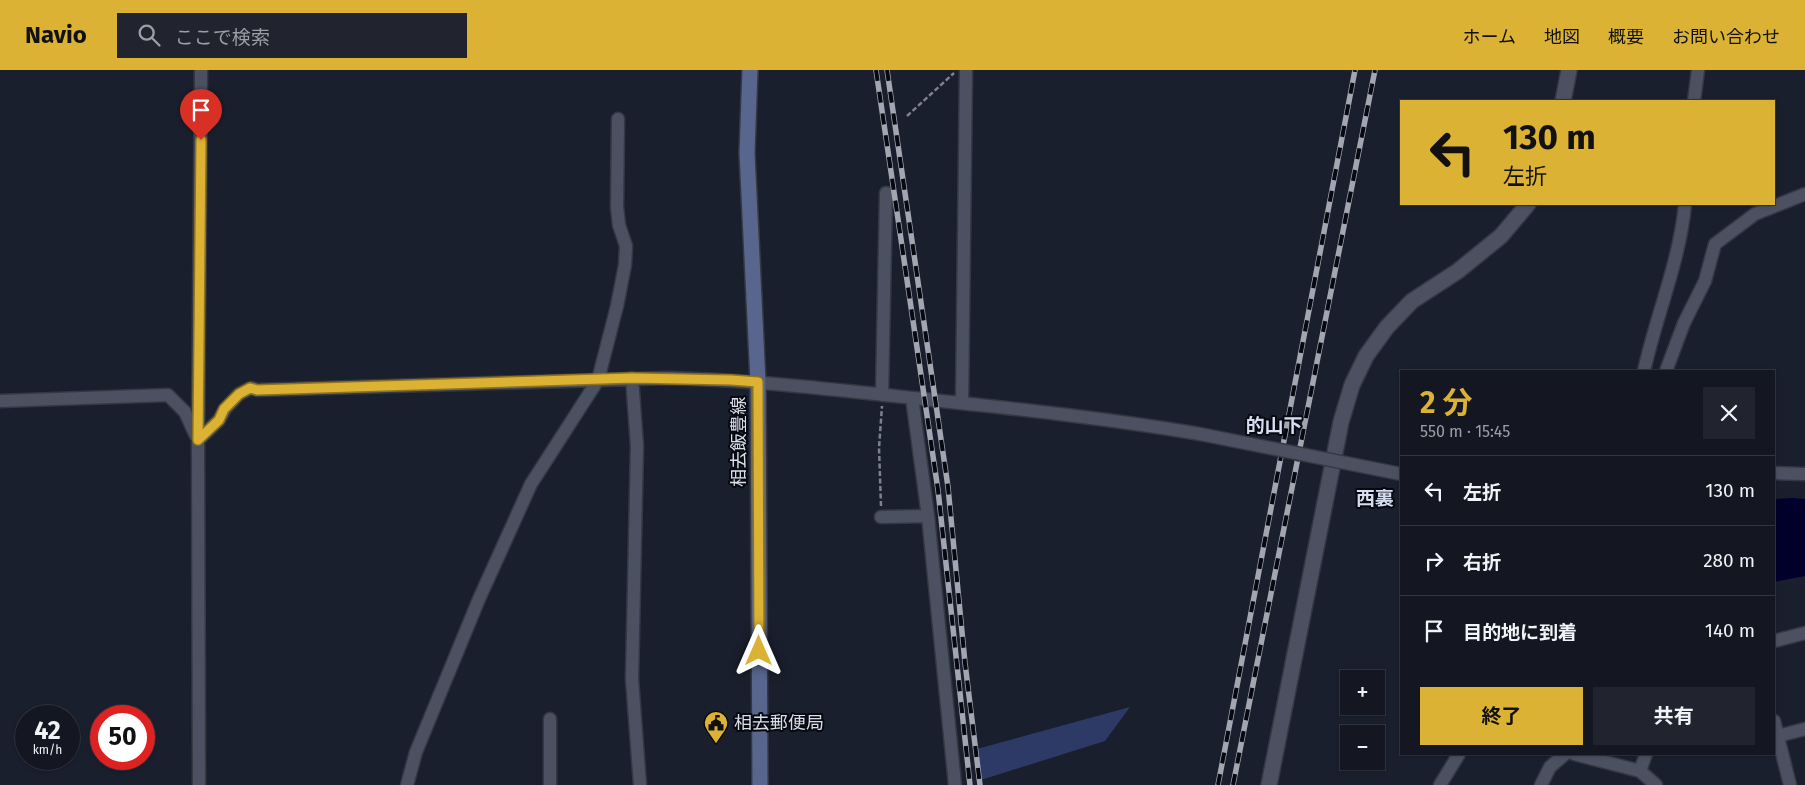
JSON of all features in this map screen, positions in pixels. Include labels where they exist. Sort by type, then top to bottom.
[{"type":"main road","name":"相去飯豊線","points":[[750,70],[747,153],[758,382],[760,785]]},
{"type":"street","points":[[199,785],[198,440],[201,70]]},
{"type":"street","points":[[962,403],[966,70]]},
{"type":"street","points":[[1562,100],[1569,70]]},
{"type":"street","points":[[1694,100],[1698,70]]},
{"type":"street","points":[[407,785],[416,752],[475,608],[531,484],[598,380],[626,265],[626,246],[619,225],[617,207],[618,120]]},
{"type":"street","points":[[882,395],[886,193]]},
{"type":"street","points":[[1666,370],[1684,323],[1704,281],[1715,244],[1755,214],[1805,194]]},
{"type":"street","points":[[1269,785],[1341,422],[1352,385],[1366,356],[1387,327],[1412,301],[1458,271],[1501,236],[1527,205]]},
{"type":"street","points":[[1644,370],[1650,343],[1675,257],[1685,205]]},
{"type":"street","points":[[632,378],[637,446],[632,679],[640,785]]},
{"type":"street","points":[[198,440],[219,420],[224,409],[239,394],[250,388],[257,390],[685,378],[758,382],[1129,422],[1200,434],[1400,474]]},
{"type":"street","points":[[0,401],[168,395],[185,412],[198,440]]},
{"type":"street","points":[[912,398],[928,516],[955,785]]},
{"type":"street","points":[[1775,474],[1805,474]]},
{"type":"street","points":[[882,517],[928,516]]},
{"type":"street","points":[[1775,641],[1805,633]]},
{"type":"street","points":[[550,719],[550,785]]},
{"type":"street","points":[[1775,725],[1790,785]]},
{"type":"street","points":[[1778,736],[1805,729]]},
{"type":"street","points":[[1440,785],[1458,755]]},
{"type":"street","points":[[1541,785],[1550,767],[1564,755]]},
{"type":"street","points":[[1578,755],[1640,771],[1656,785]]},
{"type":"street","points":[[1640,771],[1646,755]]},
{"type":"path","points":[[907,116],[956,70]]},
{"type":"path","points":[[882,395],[879,448],[882,517]]},
{"type":"shaded area","points":[[1775,499],[1805,499],[1805,576],[1775,582]]},
{"type":"shaded area","points":[[1130,707],[1105,741],[981,780],[977,749]]},
{"type":"railway","points":[[876,70],[938,490],[970,785]]},
{"type":"railway","points":[[887,70],[948,487],[965,663],[980,785]]},
{"type":"railway","points":[[1218,785],[1355,70]]},
{"type":"railway","points":[[1233,785],[1375,70]]},
{"type":"place","name":"相去郵便局","points":[[716,744]]},
{"type":"district","name":"的山下","points":[[1274,425]]},
{"type":"district","name":"西裏","points":[[1375,498]]},
{"type":"route","points":[[201,140],[198,440],[219,420],[224,409],[239,394],[250,388],[257,390],[598,380],[612,378],[667,378],[758,382],[759,651]]}]
